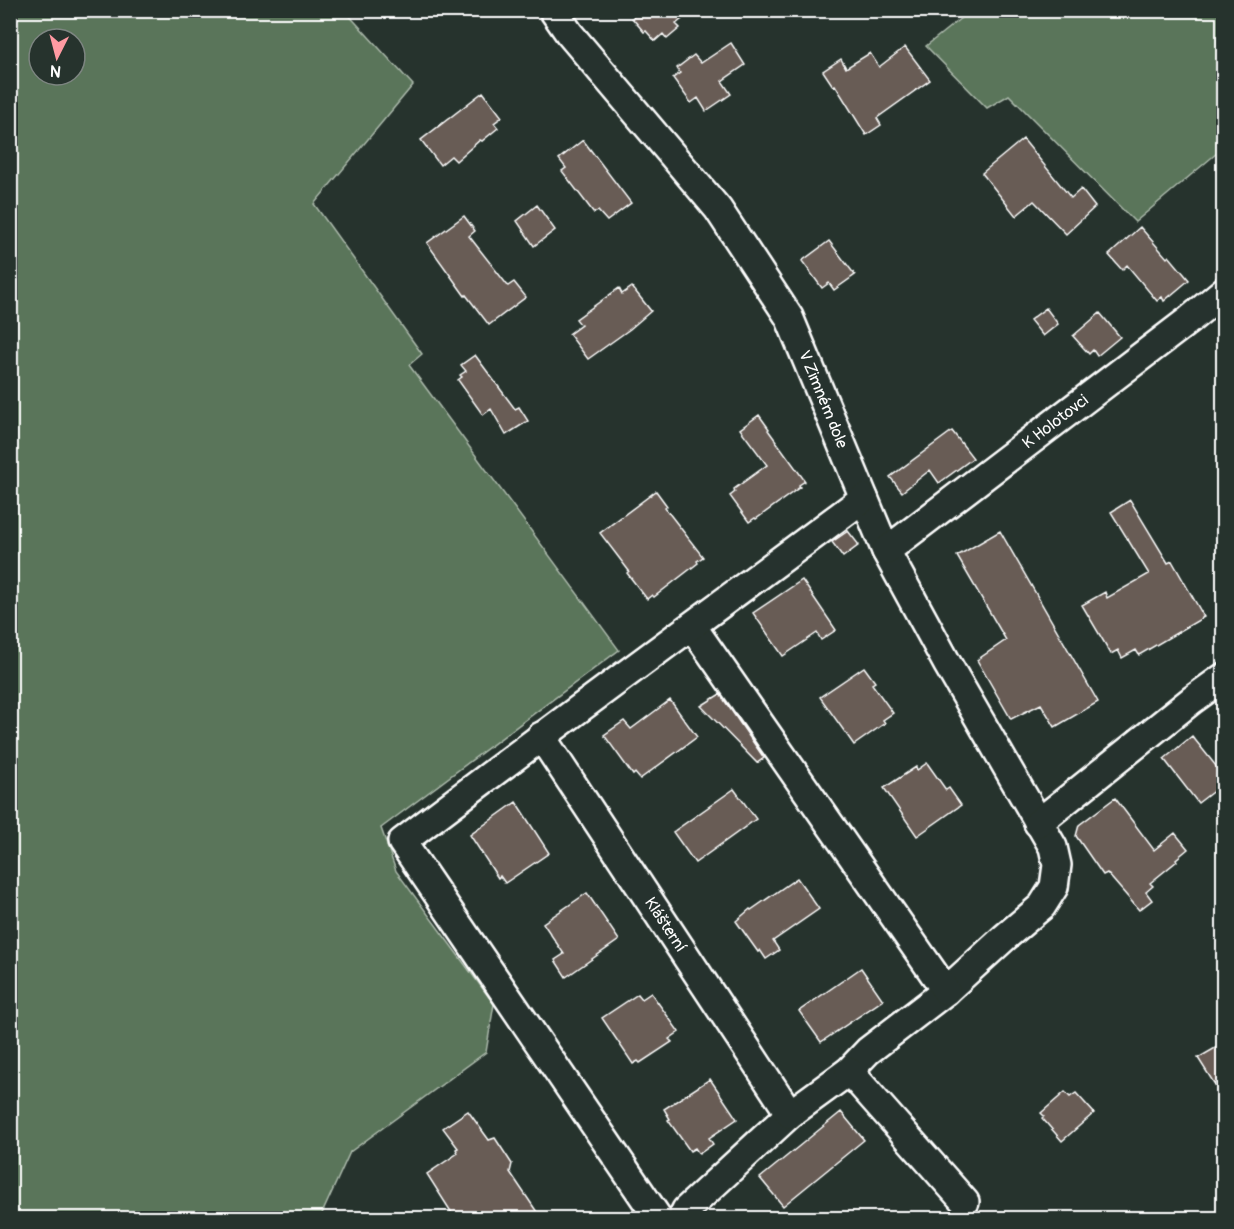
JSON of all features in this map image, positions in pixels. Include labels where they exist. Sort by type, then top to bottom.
[{"type":"street","name":"V Zimném dole","points":[[553,10],[718,209],[789,317],[886,551],[1053,847],[1057,866],[1054,887],[1042,906],[946,992]]},
{"type":"street","name":"K Holotovci","points":[[886,551],[1224,291]]},
{"type":"street","points":[[658,1218],[402,842],[541,736],[864,498]]},
{"type":"street","points":[[687,1216],[790,1114],[849,1071],[868,1051],[946,992],[692,626]]},
{"type":"street","points":[[1038,824],[1183,707],[1224,677]]},
{"type":"street","name":"Klášterní","points":[[541,736],[790,1114]]},
{"type":"street","points":[[849,1071],[965,1202]]},
{"type":"green space","points":[[971,10],[1223,11],[1223,148],[1135,222],[1009,95],[987,108],[926,46]]},
{"type":"green space","points":[[10,11],[345,11],[413,85],[314,204],[422,354],[409,365],[619,650],[381,828],[396,871],[494,1004],[486,1052],[350,1152],[320,1218],[11,1218]]},
{"type":"building","points":[[641,10],[693,10],[676,24],[680,28],[667,39],[663,34],[655,41],[632,18]]},
{"type":"building","points":[[731,43],[745,65],[722,81],[731,94],[706,111],[698,98],[691,103],[673,78],[680,73],[677,68],[694,55],[701,63]]},
{"type":"building","points":[[905,47],[930,80],[877,118],[881,125],[866,135],[835,85],[833,86],[823,71],[841,59],[846,68],[870,53],[879,67]]},
{"type":"building","points":[[483,92],[502,117],[494,123],[498,128],[456,161],[451,156],[440,165],[421,140]]},
{"type":"building","points":[[1023,139],[1071,198],[1081,189],[1095,207],[1066,234],[1034,201],[1016,216],[982,173]]},
{"type":"building","points":[[583,140],[631,203],[607,221],[598,211],[594,213],[562,171],[566,168],[559,159]]},
{"type":"building","points":[[537,205],[555,230],[534,246],[517,221]]},
{"type":"building","points":[[464,216],[475,231],[469,236],[508,286],[514,282],[526,297],[489,325],[427,243]]},
{"type":"building","points":[[1140,227],[1189,280],[1164,301],[1162,297],[1157,301],[1127,265],[1122,270],[1109,255]]},
{"type":"building","points":[[829,241],[855,275],[834,290],[829,283],[822,288],[802,261]]},
{"type":"building","points":[[632,287],[651,311],[588,359],[569,334],[581,325],[576,319],[619,288],[622,294]]},
{"type":"building","points":[[1046,308],[1058,324],[1043,336],[1030,320]]},
{"type":"building","points":[[1100,313],[1120,337],[1097,356],[1093,350],[1089,354],[1073,336]]},
{"type":"building","points":[[475,355],[515,409],[519,407],[528,421],[506,435],[491,409],[483,415],[458,380],[462,377],[460,375],[466,371],[461,365]]},
{"type":"building","points":[[759,415],[805,481],[799,485],[800,487],[749,522],[730,496],[735,492],[734,489],[767,465],[740,429]]},
{"type":"building","points":[[952,431],[973,458],[939,483],[930,470],[902,492],[890,477]]},
{"type":"building","points":[[656,491],[667,506],[665,508],[703,557],[654,597],[652,595],[647,599],[600,533]]},
{"type":"building","points":[[1130,500],[1168,563],[1172,561],[1204,617],[1139,655],[1136,650],[1122,658],[1118,650],[1111,654],[1082,605],[1105,592],[1107,598],[1149,574],[1111,512]]},
{"type":"building","points":[[848,531],[859,545],[843,557],[832,542]]},
{"type":"building","points":[[1000,531],[1098,702],[1055,727],[1041,704],[1011,719],[977,660],[1006,640],[957,556]]},
{"type":"building","points":[[802,580],[836,630],[821,640],[817,633],[783,656],[753,613]]},
{"type":"building","points":[[864,667],[875,682],[872,684],[893,713],[883,720],[885,723],[854,745],[820,697]]},
{"type":"building","points":[[720,694],[764,758],[757,763],[701,706]]},
{"type":"building","points":[[670,700],[697,737],[640,779],[635,773],[633,775],[604,735],[624,721],[631,729]]},
{"type":"building","points":[[1192,736],[1224,776],[1224,783],[1198,803],[1164,759]]},
{"type":"building","points":[[927,763],[946,790],[949,788],[961,805],[917,836],[884,788],[916,767],[917,770]]},
{"type":"building","points":[[734,789],[756,819],[695,863],[673,832]]},
{"type":"building","points":[[1115,798],[1154,850],[1175,833],[1188,849],[1150,883],[1153,886],[1146,892],[1152,900],[1139,910],[1107,873],[1103,875],[1076,836],[1079,825]]},
{"type":"building","points":[[516,802],[549,853],[505,883],[500,876],[498,878],[470,835]]},
{"type":"building","points":[[797,878],[819,909],[773,941],[779,950],[766,959],[760,950],[758,952],[736,921]]},
{"type":"building","points":[[587,893],[619,940],[566,977],[555,960],[564,954],[543,923]]},
{"type":"building","points":[[861,968],[883,1000],[821,1042],[799,1011]]},
{"type":"building","points":[[651,993],[679,1032],[669,1039],[672,1042],[640,1063],[638,1061],[633,1064],[602,1018],[638,994],[642,999]]},
{"type":"building","points":[[1217,1047],[1224,1058],[1224,1099],[1198,1058]]},
{"type":"building","points":[[710,1079],[737,1119],[709,1138],[713,1144],[699,1154],[695,1148],[690,1151],[668,1120],[670,1119],[664,1109]]},
{"type":"building","points":[[1065,1092],[1070,1097],[1076,1093],[1094,1113],[1062,1141],[1042,1118],[1044,1116],[1041,1113]]},
{"type":"building","points":[[468,1111],[489,1140],[495,1138],[512,1164],[510,1172],[541,1218],[455,1218],[427,1174],[458,1153],[456,1149],[458,1148],[443,1128]]},
{"type":"building","points":[[841,1112],[864,1140],[783,1206],[760,1178]]}]
